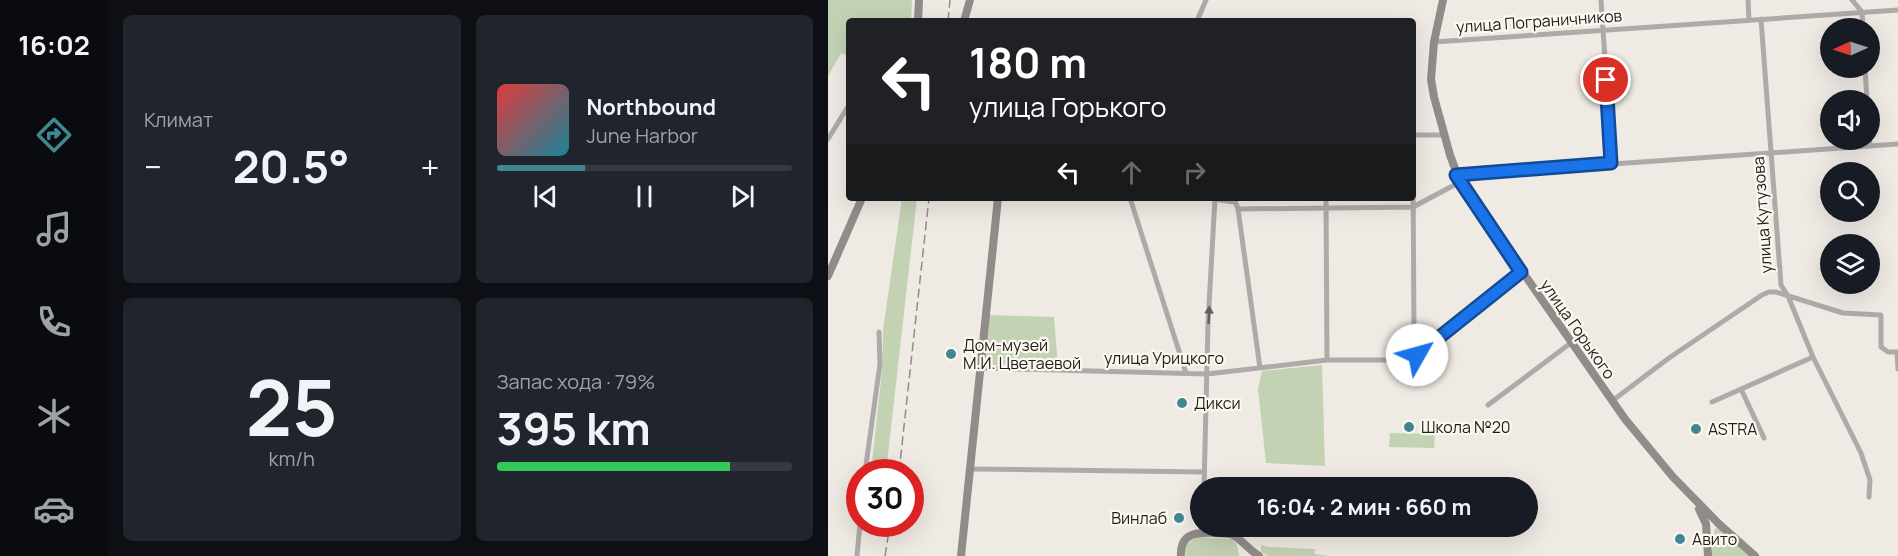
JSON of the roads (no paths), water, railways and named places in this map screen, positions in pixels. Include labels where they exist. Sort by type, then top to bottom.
[{"type":"main road","points":[[918,18],[919,0]]},
{"type":"main road","points":[[965,18],[970,0]]},
{"type":"main road","name":"улица Горького","points":[[1443,0],[1434,42],[1431,79],[1458,179],[1612,401],[1686,491]]},
{"type":"main road","points":[[828,276],[861,201]]},
{"type":"main road","points":[[961,556],[998,201]]},
{"type":"main road","points":[[1686,491],[1755,556]]},
{"type":"main road","points":[[1686,491],[1702,514],[1708,534],[1708,556]]},
{"type":"main road","points":[[1708,534],[1714,525],[1719,524]]},
{"type":"main road","points":[[1181,556],[1182,546],[1190,536]]},
{"type":"main road","points":[[1234,537],[1259,556]]},
{"type":"main road","points":[[1240,542],[1243,556]]},
{"type":"street","points":[[1198,18],[1206,0]]},
{"type":"street","points":[[1601,0],[1611,163]]},
{"type":"street","points":[[1748,0],[1749,20]]},
{"type":"street","points":[[1852,0],[1862,12],[1862,18]]},
{"type":"street","name":"улица Пограничников","points":[[1434,42],[1898,10]]},
{"type":"street","name":"улица Кутузова","points":[[1761,19],[1780,285],[1788,296],[1813,357],[1861,453],[1870,480],[1869,497]]},
{"type":"street","points":[[828,139],[846,110]]},
{"type":"street","points":[[1416,135],[1445,135]]},
{"type":"street","points":[[1880,145],[1898,144]]},
{"type":"street","points":[[1238,209],[1413,207],[1458,179],[1611,163],[1820,150]]},
{"type":"street","points":[[1131,201],[1186,373]]},
{"type":"street","points":[[1204,477],[1214,201]]},
{"type":"street","points":[[1234,201],[1238,209],[1260,368]]},
{"type":"street","points":[[1326,201],[1327,360]]},
{"type":"street","points":[[1413,201],[1414,336],[1417,355],[1521,272]]},
{"type":"street","points":[[1612,401],[1669,358],[1769,292],[1776,292],[1843,313],[1881,315],[1881,347],[1888,352],[1898,352],[1898,369]]},
{"type":"street","points":[[867,459],[880,364],[879,332]]},
{"type":"street","points":[[1488,405],[1572,342]]},
{"type":"street","name":"улица Урицкого","points":[[980,368],[1207,374],[1327,360],[1403,360],[1417,355]]},
{"type":"street","points":[[1712,402],[1813,357]]},
{"type":"street","points":[[1741,389],[1764,438]]},
{"type":"street","points":[[970,469],[1204,472]]},
{"type":"street","points":[[857,556],[859,537]]},
{"type":"railway","points":[[948,18],[950,0]]},
{"type":"railway","points":[[900,459],[929,201]]},
{"type":"railway","points":[[885,556],[888,537]]},
{"type":"place","name":"Дом-музей М.И. Цветаевой","points":[[951,354]]},
{"type":"place","name":"Дикси","points":[[1182,403]]},
{"type":"place","name":"Школа №20","points":[[1409,427]]},
{"type":"place","name":"ASTRA","points":[[1696,429]]},
{"type":"place","name":"Винлаб","points":[[1179,518]]},
{"type":"place","name":"Авито","points":[[1680,539]]}]
